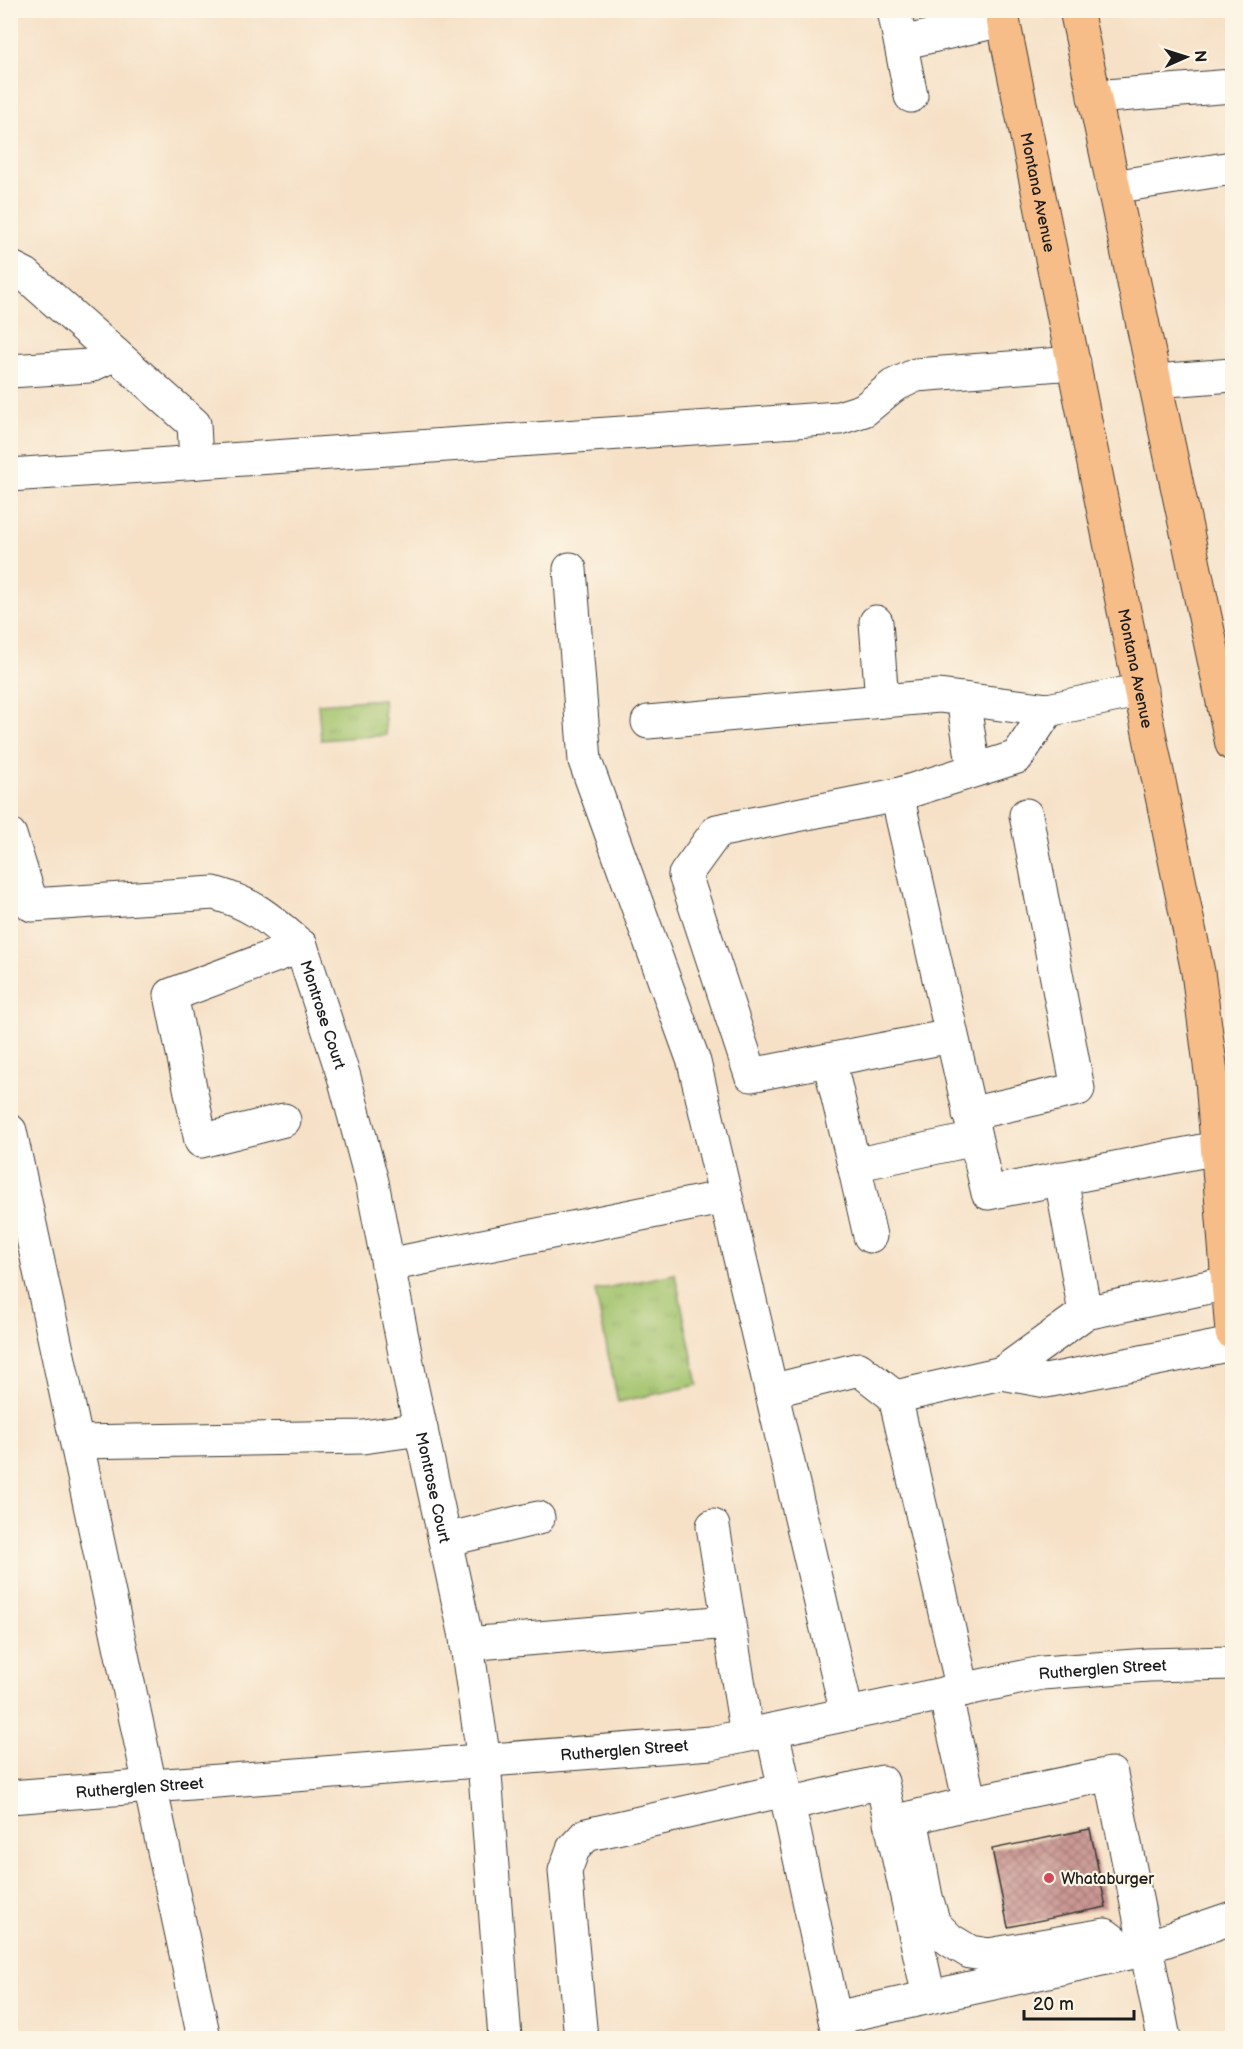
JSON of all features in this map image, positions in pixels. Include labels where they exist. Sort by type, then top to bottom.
[{"type":"highway","points":[[1077,10],[1233,744]]},
{"type":"highway","name":"Montana Avenue","points":[[1002,15],[1198,972],[1212,1080],[1233,1333]]},
{"type":"street","points":[[894,10],[911,96]]},
{"type":"street","points":[[901,43],[1002,15]]},
{"type":"street","points":[[1094,97],[1233,86]]},
{"type":"street","points":[[1113,187],[1233,168]]},
{"type":"street","points":[[10,267],[26,275],[194,424],[196,462]]},
{"type":"street","points":[[10,371],[89,366],[115,354]]},
{"type":"street","points":[[10,475],[838,418],[864,410],[893,386],[916,375],[1074,363]]},
{"type":"street","points":[[1155,381],[1233,375]]},
{"type":"street","points":[[570,570],[585,761],[694,1062],[846,1714]]},
{"type":"street","points":[[876,622],[882,701]]},
{"type":"street","points":[[648,722],[939,696],[1048,710],[1141,690]]},
{"type":"street","points":[[963,699],[974,770]]},
{"type":"street","points":[[951,1036],[751,1075],[685,875],[717,831],[897,795],[1017,757],[1048,710]]},
{"type":"street","points":[[897,795],[987,1192],[1217,1148]]},
{"type":"street","points":[[854,1165],[972,1127],[1078,1089],[1026,814]]},
{"type":"street","points":[[10,835],[32,905],[214,893],[240,900],[261,912],[301,946],[171,995],[201,1141],[284,1120]]},
{"type":"street","name":"Montrose Court","points":[[301,946],[344,1077],[372,1182],[467,1644],[484,1761],[505,2038]]},
{"type":"street","points":[[829,1060],[870,1236]]},
{"type":"street","points":[[10,1131],[204,2038]]},
{"type":"street","points":[[1061,1178],[1085,1312]]},
{"type":"street","points":[[388,1265],[726,1197]]},
{"type":"street","points":[[1002,1373],[1085,1312],[1228,1283]]},
{"type":"street","points":[[895,1397],[1002,1373],[1046,1381],[1233,1344]]},
{"type":"street","points":[[771,1390],[859,1369],[895,1397],[954,1691],[970,1803]]},
{"type":"street","points":[[77,1442],[363,1437],[421,1429]]},
{"type":"street","points":[[445,1539],[538,1518]]},
{"type":"street","points":[[713,1526],[728,1622],[759,1732],[786,1797],[837,2028],[929,1997],[1137,1950],[1233,1918]]},
{"type":"street","points":[[467,1644],[728,1622]]},
{"type":"street","name":"Rutherglen Street","points":[[10,1797],[711,1743],[1042,1673],[1149,1665],[1233,1663]]},
{"type":"street","points":[[901,1820],[970,1803],[1111,1774],[1137,1950],[1164,2038]]},
{"type":"street","points":[[581,2038],[565,1871],[573,1849],[586,1835],[786,1797],[882,1782],[901,1820],[934,1924],[950,1940],[970,1952],[989,1955],[1104,1935],[1137,1950]]},
{"type":"street","points":[[901,1820],[929,1997]]},
{"type":"green space","points":[[383,699],[386,735],[321,740],[318,704]]},
{"type":"green space","points":[[675,1274],[698,1385],[618,1402],[595,1290]]},
{"type":"building","name":"Whataburger","points":[[1090,1829],[1106,1907],[1008,1927],[992,1849]]},
{"type":"place","name":"Whataburger","points":[[1049,1878]]}]
